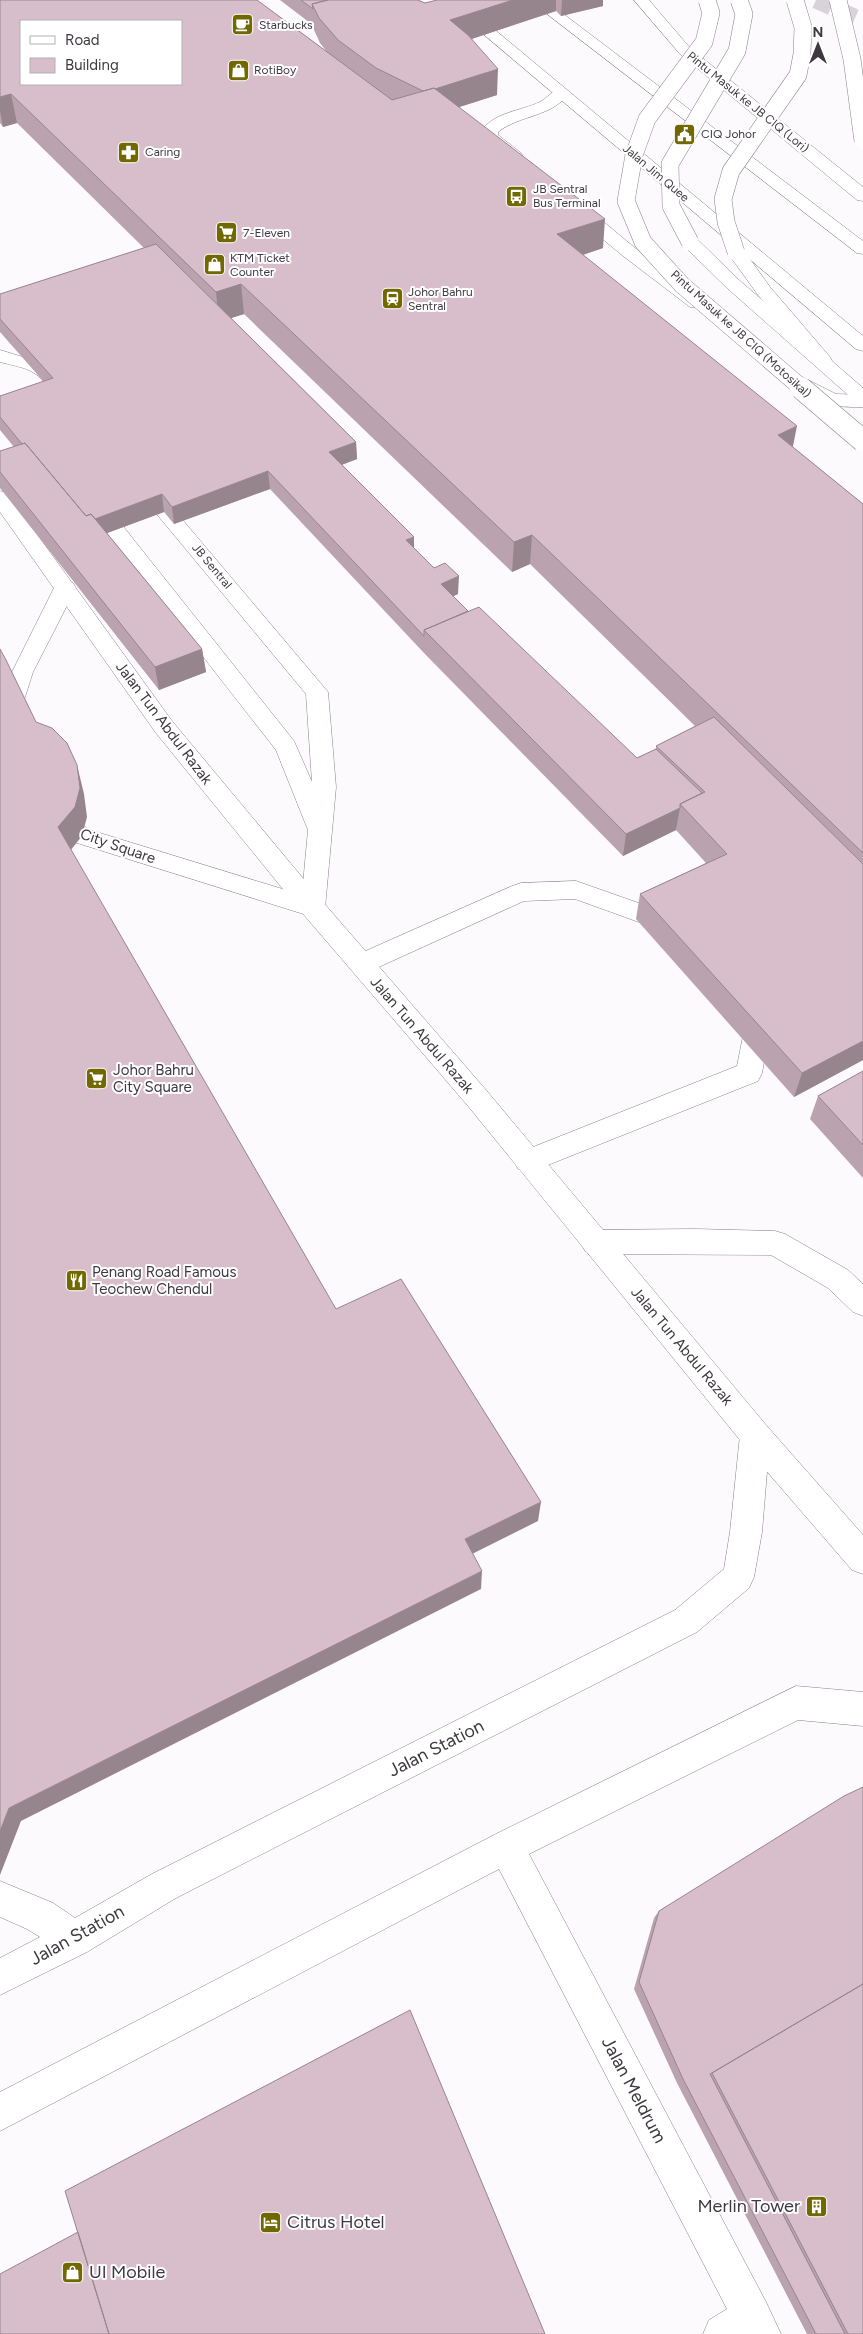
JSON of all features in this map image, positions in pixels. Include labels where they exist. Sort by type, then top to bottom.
[{"type":"main road","name":"Jalan Jim Quee","points":[[450,0],[560,94],[863,345]]},
{"type":"main road","points":[[536,0],[863,249]]},
{"type":"main road","name":"Pintu Masuk ke JB CIQ (Lori)","points":[[641,0],[685,51],[863,196]]},
{"type":"main road","name":"Pintu Masuk ke JB CIQ (Motosikal)","points":[[707,0],[711,13],[704,42],[647,119],[634,155],[626,201],[643,242],[682,285],[863,441]]},
{"type":"main road","points":[[739,0],[744,14],[737,51],[670,164],[671,206],[690,242],[733,284],[863,400]]},
{"type":"main road","points":[[794,0],[803,27],[802,54],[798,75],[731,171],[723,199],[726,222],[736,252],[764,291],[831,370]]},
{"type":"main road","points":[[838,0],[852,59],[863,141]]},
{"type":"main road","points":[[528,168],[490,136],[490,130],[500,120],[554,102],[560,94]]},
{"type":"main road","points":[[566,199],[629,252],[816,394],[833,400],[863,400]]},
{"type":"main road","points":[[0,356],[42,370],[73,406]]},
{"type":"main road","name":"JB Sentral","points":[[137,478],[317,692],[324,787],[313,908]]},
{"type":"main road","name":"JB Sentral","points":[[76,486],[115,530],[286,747],[319,830]]},
{"type":"main road","name":"Jalan Tun Abdul Razak","points":[[0,497],[164,727],[313,908],[477,1098],[755,1435],[863,1558]]},
{"type":"main road","points":[[14,743],[8,735],[8,710],[14,690],[65,588]]},
{"type":"main road","name":"City Square","points":[[44,794],[59,820],[82,836],[313,908]]},
{"type":"main road","points":[[361,964],[521,892],[576,890],[677,927],[690,943]]},
{"type":"main road","points":[[528,1161],[749,1073],[757,1029],[733,997]]},
{"type":"main road","points":[[595,1242],[696,1241],[775,1243],[838,1279],[863,1304]]},
{"type":"main road","name":"Jalan Station","points":[[0,1977],[74,1939],[164,1886],[686,1621],[738,1578],[746,1532],[755,1435]]},
{"type":"main road","points":[[0,2112],[506,1847],[796,1703],[863,1709]]},
{"type":"main road","name":"Jalan Meldrum","points":[[506,1847],[745,2328]]},
{"type":"main road","points":[[0,1899],[40,1916],[74,1939]]},
{"type":"building","name":"Johor Bahru Sentral","points":[[0,0],[257,0],[392,100],[434,88],[605,219],[557,234],[797,426],[778,435],[863,504],[863,853],[532,535],[514,542],[241,284],[216,292],[11,94],[0,97]]},
{"type":"building","points":[[301,0],[328,0],[312,4],[313,9]]},
{"type":"building","points":[[328,0],[418,0],[425,3],[437,0],[513,0],[450,20],[468,35],[498,69],[423,91],[376,68],[338,40],[319,18],[312,4]]},
{"type":"building","points":[[156,244],[356,442],[329,452],[414,537],[406,540],[434,568],[445,563],[459,576],[441,584],[468,611],[424,630],[424,636],[268,471],[172,507],[162,494],[95,519],[91,514],[86,516],[25,443],[22,444],[0,417],[0,396],[53,378],[0,319],[0,294]]},
{"type":"building","points":[[25,443],[86,516],[91,514],[202,649],[155,667],[0,472],[0,451]]},
{"type":"building","points":[[479,607],[637,758],[656,749],[702,793],[680,804],[680,808],[626,834],[424,630]]},
{"type":"building","name":"Johor Bahru City Square","points":[[0,649],[36,722],[52,728],[67,743],[77,765],[80,788],[75,807],[58,827],[336,1309],[401,1279],[541,1502],[465,1539],[482,1571],[9,1808],[0,1831]]},
{"type":"building","points":[[714,717],[863,864],[863,1041],[802,1073],[640,894],[727,854],[680,804],[705,792],[656,746]]},
{"type":"building","points":[[863,1071],[863,1145],[818,1096]]},
{"type":"building","points":[[863,1787],[863,1984],[710,2074],[845,2334],[816,2334],[683,2079],[639,1982],[659,1911],[844,1796]]},
{"type":"building","name":"Merlin Tower","points":[[863,1984],[863,2334],[848,2334],[712,2073]]},
{"type":"building","points":[[410,2010],[545,2334],[109,2334],[65,2191]]},
{"type":"building","points":[[78,2232],[109,2334],[0,2334],[0,2274]]},
{"type":"tunnel","points":[[816,0],[863,21]]},
{"type":"place","name":"Starbucks","points":[[243,25]]},
{"type":"place","name":"RotiBoy","points":[[238,70]]},
{"type":"place","name":"CIQ Johor","points":[[685,134]]},
{"type":"place","name":"Caring","points":[[129,152]]},
{"type":"place","name":"JB Sentral Bus Terminal","points":[[517,196]]},
{"type":"place","name":"7-Eleven","points":[[227,233]]},
{"type":"place","name":"KTM Ticket Counter","points":[[214,265]]},
{"type":"place","name":"Johor Bahru Sentral","points":[[392,299]]},
{"type":"place","name":"Johor Bahru City Square","points":[[97,1079]]},
{"type":"place","name":"Penang Road Famous Teochew Chendul","points":[[76,1281]]},
{"type":"place","name":"Merlin Tower","points":[[816,2206]]},
{"type":"place","name":"Citrus Hotel","points":[[271,2222]]},
{"type":"place","name":"UI Mobile","points":[[73,2272]]}]
